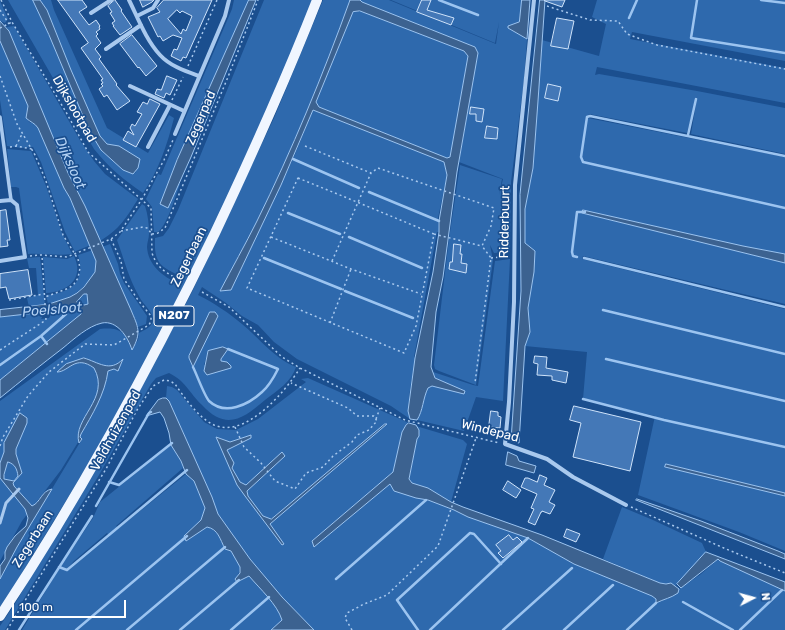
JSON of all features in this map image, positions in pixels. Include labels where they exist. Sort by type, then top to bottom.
[{"type":"main road","name":"Zegerbaan","points":[[0,616],[92,467],[189,287],[241,179],[292,64],[317,0]]},
{"type":"street","points":[[91,13],[110,0]]},
{"type":"street","points":[[129,0],[150,42],[160,56],[171,64],[198,76]]},
{"type":"street","points":[[137,16],[153,8],[158,0]]},
{"type":"street","points":[[175,134],[198,76],[225,16],[229,0]]},
{"type":"street","name":"Ridderbuurt","points":[[504,444],[509,402],[514,302],[515,185],[534,0]]},
{"type":"street","points":[[106,49],[141,25]]},
{"type":"street","points":[[130,86],[184,111]]},
{"type":"street","points":[[148,147],[170,105]]},
{"type":"street","points":[[0,118],[11,200],[17,205],[25,257],[0,261]]},
{"type":"street","points":[[0,201],[11,200]]},
{"type":"street","name":"Windepad","points":[[504,444],[547,459],[573,477],[626,505]]},
{"type":"lane","points":[[0,523],[6,502],[18,489]]},
{"type":"path","name":"Dijkslootpad","points":[[1,0],[12,22],[88,152],[151,208],[152,234]]},
{"type":"path","points":[[170,105],[217,0]]},
{"type":"path","name":"Zegerpad","points":[[152,234],[158,233],[165,228],[228,77],[258,0]]},
{"type":"path","points":[[547,6],[590,20],[618,21],[627,34],[657,45],[785,68]]},
{"type":"path","points":[[0,10],[8,25]]},
{"type":"path","points":[[0,28],[12,22]]},
{"type":"path","points":[[0,76],[17,124],[32,149],[52,196],[63,234],[78,259],[80,268],[78,278],[74,284],[45,297]]},
{"type":"path","points":[[16,146],[22,134]]},
{"type":"path","points":[[25,257],[42,255],[67,257],[111,239],[120,232],[142,199],[171,146],[175,134]]},
{"type":"path","points":[[4,148],[16,146],[32,149]]},
{"type":"path","points":[[305,146],[371,173]]},
{"type":"path","points":[[332,261],[371,173],[378,168],[494,208],[491,226],[482,246]]},
{"type":"path","points":[[434,234],[416,326],[404,353],[247,288],[298,178],[434,234],[482,246],[492,258],[475,382]]},
{"type":"path","points":[[120,232],[143,226],[147,228],[152,234],[152,253],[156,264],[166,273],[176,278]]},
{"type":"path","points":[[271,237],[351,269],[422,294]]},
{"type":"path","points":[[0,446],[3,438],[28,396],[49,372],[85,344],[114,345],[149,325],[151,316],[124,279],[121,261],[111,239]]},
{"type":"path","points":[[0,350],[47,318],[42,255]]},
{"type":"path","points":[[492,258],[514,255]]},
{"type":"path","points":[[330,323],[351,269]]},
{"type":"path","name":"Windepad","points":[[202,292],[229,307],[282,357],[300,368],[408,421],[492,443],[504,444]]},
{"type":"path","points":[[9,300],[45,294]]},
{"type":"path","points":[[300,368],[284,392],[251,420],[235,427],[243,446],[264,467],[275,482],[295,489],[306,473],[322,467],[333,456],[352,442],[357,435],[369,430],[377,421],[376,419],[380,408]]},
{"type":"path","name":"Veldhuizenpad","points":[[7,630],[106,469],[137,410],[153,386],[164,380],[170,381],[175,384],[205,420],[213,425],[228,428],[235,427]]},
{"type":"path","points":[[291,382],[348,408],[357,416],[374,416],[376,419]]},
{"type":"path","points":[[352,630],[345,618],[347,613],[364,604],[387,595],[438,546],[452,511],[476,438]]},
{"type":"path","points":[[626,505],[726,549],[785,572]]},
{"type":"shaded area","points":[[8,0],[33,0],[83,116],[101,150],[123,170],[133,174],[136,172],[119,146],[107,144],[100,136],[47,10],[40,0],[51,0],[54,10],[107,128],[148,153],[169,115],[174,118],[162,157],[154,175],[143,193],[117,173],[94,149]]},
{"type":"shaded area","points":[[234,0],[249,0],[177,160],[170,179],[180,184],[169,215],[160,230],[158,232],[154,232],[152,207],[146,199],[158,174],[161,175],[232,9]]},
{"type":"shaded area","points":[[264,0],[312,0],[282,77],[234,187],[137,379],[92,458],[0,609],[0,579],[17,547],[82,439],[80,439],[61,470],[22,521],[0,561],[0,401],[100,329],[112,329],[124,334],[132,349],[138,340],[139,333],[151,325],[153,321],[152,315],[136,291],[117,240],[142,204],[145,206],[147,213],[149,234],[147,247],[153,265],[162,274],[178,283],[182,277],[168,270],[157,259],[155,238],[163,236],[178,210]]},
{"type":"shaded area","points":[[323,0],[350,0],[295,139],[257,221],[220,291],[231,290],[293,159],[313,110],[444,162],[447,175],[438,218],[439,232],[437,232],[414,357],[409,397],[410,419],[391,406],[297,359],[274,342],[258,325],[242,316],[202,287],[198,295],[232,316],[274,354],[296,367],[294,372],[284,385],[249,412],[242,417],[227,420],[219,418],[211,413],[175,376],[169,373],[156,378],[151,384],[99,475],[5,630],[0,630],[0,626],[16,602],[143,384],[192,292],[274,118]],"holes":[[[210,312],[206,340],[193,366],[204,326]],[[228,349],[221,361],[227,362],[231,366],[204,365],[208,351]]]},
{"type":"shaded area","points":[[360,0],[389,0],[496,44],[499,22],[495,43],[391,0],[522,0],[519,22],[508,26],[508,28],[527,39],[524,80],[511,182],[510,252],[494,253],[490,245],[493,260],[476,385],[439,371],[435,369],[434,365],[449,239],[460,165],[502,179],[499,195],[503,179],[459,162],[478,52],[475,47],[361,2]]},
{"type":"shaded area","points":[[597,0],[785,0],[785,61],[632,32],[630,39],[785,68],[785,103],[597,67],[595,75],[599,74],[697,91],[785,108],[785,154],[691,134],[696,97],[687,133],[589,114],[588,118],[785,157],[785,254],[583,210],[582,213],[785,263],[785,304],[583,256],[582,259],[785,309],[785,493],[666,464],[665,467],[785,496],[785,551],[739,532],[638,495],[655,416],[583,399],[587,352],[525,346],[530,332],[528,308],[534,272],[535,251],[525,243],[525,209],[533,168],[542,40],[599,56],[606,24],[592,17]]},
{"type":"shaded area","points":[[0,1],[8,19],[5,23],[0,21]]},
{"type":"shaded area","points":[[360,11],[464,51],[468,56],[450,157],[447,158],[319,107],[316,102],[353,12]]},
{"type":"shaded area","points":[[14,26],[81,142],[94,161],[105,174],[138,199],[118,227],[100,241],[68,173],[7,27]]},
{"type":"shaded area","points":[[0,41],[28,106],[26,115],[29,122],[35,124],[38,128],[91,245],[75,252],[65,232],[41,162],[33,147],[22,148],[7,146],[0,100]]},
{"type":"shaded area","points":[[7,149],[31,151],[46,186],[62,233],[72,254],[28,254],[19,188],[11,187]]},
{"type":"shaded area","points":[[110,244],[124,283],[147,316],[146,324],[138,327],[102,247]]},
{"type":"shaded area","points":[[93,250],[96,261],[95,269],[94,273],[86,284],[72,296],[61,301],[48,304],[46,295],[63,292],[75,284],[80,272],[78,255]]},
{"type":"shaded area","points":[[74,256],[77,264],[76,278],[67,287],[61,290],[46,293],[43,257],[67,259]]},
{"type":"shaded area","points":[[40,257],[45,305],[29,307],[27,298],[38,295],[36,268],[29,268],[27,258]]},
{"type":"shaded area","points":[[510,259],[503,401],[476,397],[464,431],[417,420],[420,415],[427,388],[432,386],[464,393],[435,378],[433,372],[478,386],[495,261]]},
{"type":"shaded area","points":[[87,293],[88,304],[84,305],[77,302],[82,295]]},
{"type":"shaded area","points":[[74,308],[82,311],[79,317],[0,380],[0,317],[45,312],[41,319],[49,318],[50,310],[55,312],[58,309],[61,310],[64,316],[70,309]]},
{"type":"shaded area","points":[[308,378],[409,423],[402,432],[393,472],[312,541],[390,484],[416,498],[428,500],[468,517],[528,538],[574,564],[652,596],[656,599],[656,603],[678,593],[679,589],[701,574],[718,559],[785,591],[785,630],[314,630],[282,597],[250,559],[218,514],[181,427],[166,398],[167,386],[172,387],[177,390],[204,422],[217,429],[236,430],[258,419],[306,382],[301,379]]},
{"type":"shaded area","points":[[416,426],[463,440],[467,444],[451,502],[428,488],[412,483],[409,479]]},
{"type":"shaded area","points":[[171,445],[181,461],[183,468],[116,526],[119,528],[186,474],[194,481],[205,508],[201,520],[184,536],[186,541],[207,527],[214,530],[225,549],[231,551],[240,567],[237,582],[249,575],[273,602],[282,620],[271,630],[22,630],[59,569],[69,570],[110,536],[107,533],[74,561],[67,569],[60,567],[93,518],[100,502]]},
{"type":"shaded area","points":[[622,507],[702,543],[706,552],[675,586],[671,583],[660,583],[603,559]]},
{"type":"water","points":[[33,0],[40,0],[47,10],[100,136],[107,144],[119,146],[140,159],[138,168],[133,174],[123,170],[101,150],[92,135]]},
{"type":"water","points":[[249,0],[256,0],[191,157],[168,208],[160,204],[177,160]]},
{"type":"water","points":[[350,0],[360,0],[475,47],[478,53],[457,172],[443,277],[436,312],[431,367],[435,378],[465,391],[464,394],[432,386],[428,388],[421,413],[417,420],[410,419],[408,411],[415,358],[433,272],[439,232],[439,221],[447,175],[444,162],[313,110],[281,185],[231,290],[220,291],[257,221],[282,167],[318,84]],"holes":[[[360,11],[464,51],[468,56],[450,157],[447,158],[319,107],[316,102],[353,12]]]},
{"type":"water","points":[[522,0],[530,0],[527,39],[508,28],[508,26],[519,22]]},
{"type":"water","points":[[540,0],[545,0],[538,101],[533,168],[525,209],[525,243],[535,251],[534,272],[528,308],[530,332],[525,346],[519,443],[511,441],[521,291],[520,195]]},
{"type":"water","points":[[0,21],[9,31],[68,173],[85,206],[131,310],[137,325],[138,334],[132,350],[125,335],[121,330],[112,324],[102,323],[92,327],[76,337],[0,398],[0,380],[81,314],[82,311],[79,309],[71,309],[62,318],[63,313],[61,310],[58,309],[55,312],[50,310],[49,304],[70,297],[84,287],[95,272],[96,261],[70,198],[64,188],[38,128],[26,118],[28,106],[0,41]],"holes":[[[84,294],[87,294],[88,304],[84,305],[77,302]]]},
{"type":"water","points":[[583,210],[785,254],[785,263],[582,213]]},
{"type":"water","points":[[45,305],[45,312],[0,317],[0,310]]},
{"type":"water","points":[[210,312],[215,312],[218,316],[193,367],[189,356]]},
{"type":"water","points":[[223,347],[228,349],[221,361],[227,362],[231,368],[207,375],[204,371],[208,351]]},
{"type":"water","points":[[84,358],[109,366],[118,363],[123,359],[118,371],[114,369],[108,371],[101,396],[94,412],[81,434],[80,437],[82,439],[79,443],[78,434],[81,425],[95,399],[98,389],[98,379],[94,368],[82,363],[77,363],[57,372],[66,364]]},
{"type":"water","points":[[166,398],[169,401],[212,497],[218,514],[250,559],[282,597],[314,630],[271,630],[282,620],[280,614],[268,597],[249,576],[237,582],[235,579],[240,573],[240,567],[231,551],[225,549],[214,530],[207,527],[186,541],[184,536],[201,520],[205,508],[194,481],[186,474],[181,461],[171,445],[164,418],[160,412],[146,416],[158,400]]},
{"type":"water","points":[[20,413],[27,418],[27,423],[16,449],[16,454],[22,473],[13,483],[14,486],[32,506],[43,494],[52,489],[17,547],[0,579],[0,566],[5,559],[7,547],[15,536],[26,526],[28,518],[25,509],[0,478],[0,463],[4,452],[4,443]],"holes":[[[8,462],[15,467],[18,473],[18,476],[14,481],[4,479]]]},
{"type":"water","points":[[409,423],[416,425],[419,430],[409,479],[412,483],[428,488],[451,502],[463,507],[542,535],[660,583],[671,583],[679,589],[678,593],[656,603],[656,599],[652,596],[574,564],[528,538],[468,517],[428,500],[394,491],[390,484],[314,547],[312,541],[393,472],[402,432]]},
{"type":"water","points":[[385,424],[387,424],[270,524],[284,544],[282,545],[237,485],[216,437],[230,442],[251,435],[251,438],[227,450],[234,463],[232,468],[240,482],[246,485],[282,452],[285,456],[247,491],[248,496],[263,516],[271,519]]},
{"type":"water","points":[[508,452],[517,456],[519,461],[536,466],[534,473],[506,465]]},
{"type":"water","points":[[666,464],[785,493],[785,496],[665,467]]},
{"type":"water","points":[[637,499],[701,521],[778,551],[785,554],[785,559],[636,500]]},
{"type":"water","points":[[706,552],[785,582],[785,591],[718,559],[681,588],[677,584]]},
{"type":"building","points":[[58,0],[82,0],[87,7],[79,12],[89,25],[96,20],[100,26],[100,29],[96,32],[98,34],[96,36],[101,43],[95,49],[101,57],[99,59],[117,84],[116,85],[130,101],[117,110],[107,95],[104,97],[99,89],[103,86],[101,84],[103,83],[101,80],[103,79],[81,48],[88,43]]},
{"type":"building","points":[[115,0],[132,27],[120,35],[113,26],[112,23],[115,21],[108,6]]},
{"type":"building","points":[[140,0],[154,0],[143,7]]},
{"type":"building","points":[[164,0],[212,0],[186,58],[183,57],[181,61],[171,56],[174,49],[177,50],[182,38],[173,35],[163,41],[160,36],[158,37],[148,17],[160,12],[157,8]],"holes":[[[177,10],[180,13],[182,11],[192,16],[186,31],[183,29],[181,34],[168,19]]]},
{"type":"building","points":[[422,0],[431,0],[427,10],[454,18],[451,25],[417,12]]},
{"type":"building","points":[[545,0],[565,0],[562,7]]},
{"type":"building","points":[[557,18],[574,21],[568,49],[551,46]]},
{"type":"building","points":[[132,35],[157,66],[146,76],[120,44]]},
{"type":"building","points":[[167,76],[177,80],[170,95],[166,93],[164,98],[155,94],[157,89],[161,90]]},
{"type":"building","points":[[548,84],[561,87],[558,101],[545,98]]},
{"type":"building","points":[[150,99],[160,104],[136,147],[123,140],[128,131],[134,135],[130,128],[132,124],[135,126],[142,114],[137,112],[143,102],[147,104]]},
{"type":"building","points":[[471,107],[484,109],[482,122],[476,121],[476,114],[470,114]]},
{"type":"building","points":[[487,126],[498,128],[497,139],[485,138]]},
{"type":"building","points":[[6,210],[10,240],[7,240],[8,246],[0,247],[0,211]]},
{"type":"building","points":[[454,244],[461,245],[461,263],[467,264],[466,273],[449,269],[450,262],[452,262]]},
{"type":"building","points":[[28,270],[32,295],[9,299],[6,287],[0,288],[0,274]]},
{"type":"building","points":[[535,356],[547,357],[546,368],[568,372],[566,383],[552,380],[552,376],[537,375],[538,364],[534,363]]},
{"type":"building","points":[[574,406],[641,422],[630,471],[573,457],[581,423],[570,420]]},
{"type":"building","points":[[491,411],[498,412],[498,416],[501,417],[500,428],[489,427]]},
{"type":"building","points":[[540,475],[547,478],[544,485],[555,490],[549,502],[555,505],[550,514],[541,512],[535,525],[528,522],[534,509],[531,508],[537,494],[521,487],[525,478],[537,482]]},
{"type":"building","points":[[508,481],[521,490],[516,498],[503,490]]},
{"type":"building","points":[[567,529],[580,534],[576,542],[564,537]]},
{"type":"building","points":[[509,535],[513,540],[517,537],[522,542],[503,558],[498,553],[501,551],[496,545]]},
{"type":"waterway","points":[[439,0],[478,15]]},
{"type":"waterway","points":[[629,18],[637,0]]},
{"type":"waterway","points":[[697,0],[691,38],[785,53]]},
{"type":"waterway","points":[[761,0],[785,3]]},
{"type":"waterway","points":[[688,135],[696,99]]},
{"type":"waterway","points":[[785,156],[590,116],[587,117],[581,157],[583,162],[785,208]]},
{"type":"waterway","points":[[293,159],[359,188]]},
{"type":"waterway","points":[[369,192],[439,221]]},
{"type":"waterway","points":[[577,257],[573,256],[572,252],[577,212],[585,212]]},
{"type":"waterway","points":[[288,213],[340,234]]},
{"type":"waterway","points":[[349,237],[422,268]]},
{"type":"waterway","points":[[264,258],[341,289]]},
{"type":"waterway","points":[[584,258],[785,307]]},
{"type":"waterway","points":[[345,291],[413,318]]},
{"type":"waterway","name":"Poelsloot","points":[[34,310],[60,307]]},
{"type":"waterway","points":[[603,310],[785,354]]},
{"type":"waterway","points":[[0,365],[41,336],[66,314]]},
{"type":"waterway","points":[[41,336],[47,344]]},
{"type":"waterway","points":[[193,367],[209,401],[222,408],[243,405],[265,390],[278,369],[228,349]]},
{"type":"waterway","points":[[606,359],[785,401]]},
{"type":"waterway","points":[[583,399],[664,420],[785,447]]},
{"type":"waterway","points":[[96,506],[149,413],[151,412]]},
{"type":"waterway","points":[[109,482],[119,485],[172,443]]},
{"type":"waterway","points":[[59,567],[67,570],[187,470]]},
{"type":"waterway","points":[[336,579],[426,500]]},
{"type":"waterway","points":[[19,630],[92,516]]},
{"type":"waterway","points":[[418,630],[397,600],[470,533],[474,534],[501,564]]},
{"type":"waterway","points":[[76,630],[187,536]]},
{"type":"waterway","points":[[430,630],[528,538]]},
{"type":"waterway","points":[[127,630],[225,547]]},
{"type":"waterway","points":[[503,630],[572,568]]},
{"type":"waterway","points":[[180,630],[239,580]]},
{"type":"waterway","points":[[564,630],[613,585]]},
{"type":"waterway","points":[[740,630],[782,590]]},
{"type":"waterway","points":[[231,630],[269,597]]},
{"type":"waterway","points":[[683,602],[733,630]]},
{"type":"waterway","points":[[627,630],[656,603]]},
{"type":"water label","name":"Dijksloot","points":[[70,163]]}]
